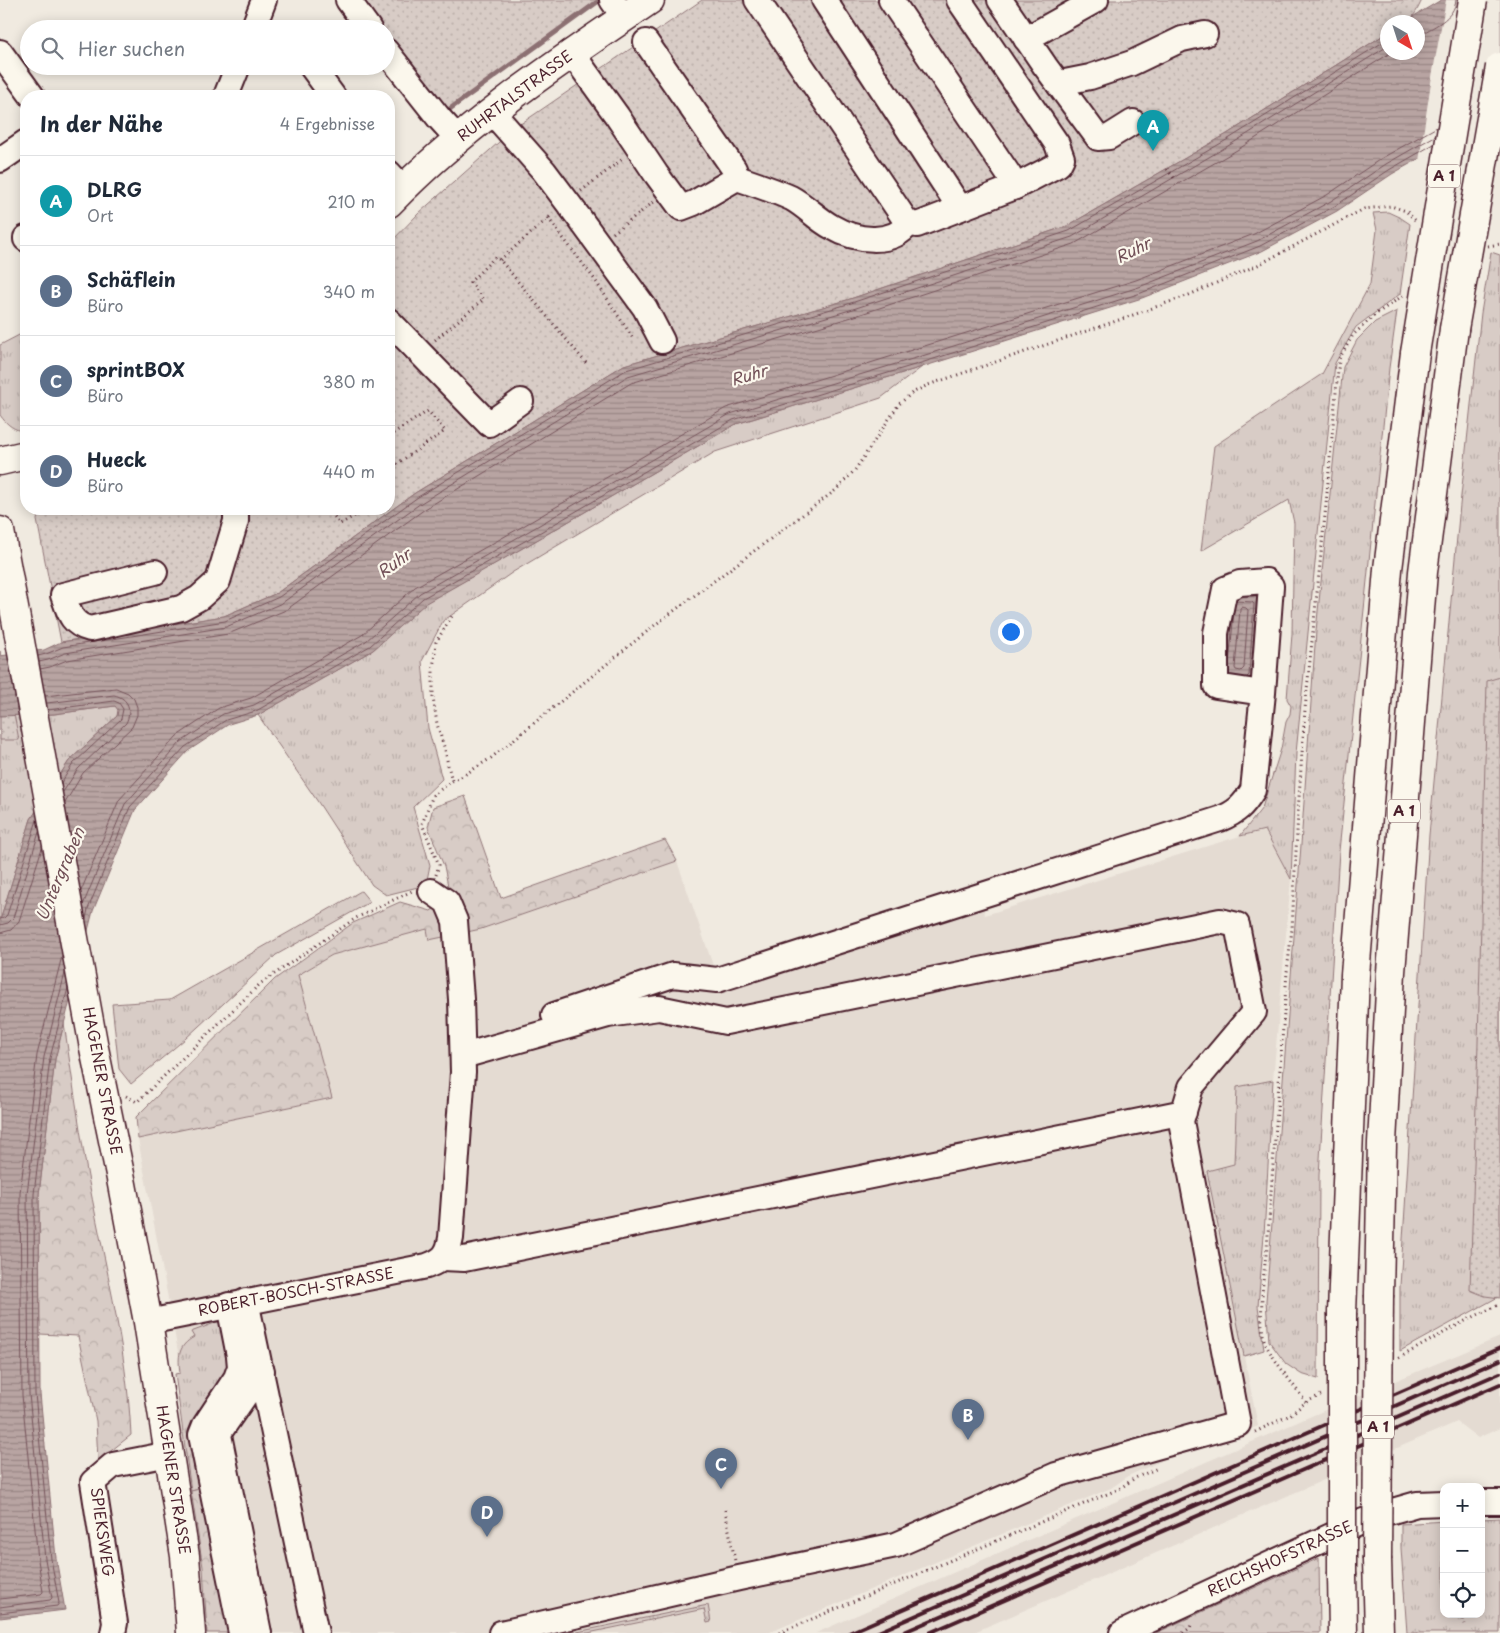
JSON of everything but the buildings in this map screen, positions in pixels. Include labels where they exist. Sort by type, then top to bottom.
[{"type":"main road","name":"RUHRTALSTRASSE","points":[[395,186],[571,52],[618,9],[650,0]]},
{"type":"main road","name":"A 1","points":[[1343,1633],[1342,1312],[1356,965],[1388,569],[1415,353],[1474,0]]},
{"type":"main road","name":"A 1","points":[[1379,1633],[1377,1559],[1379,1295],[1382,1143],[1392,962],[1423,572],[1454,329],[1500,67]]},
{"type":"main road","points":[[0,461],[20,456]]},
{"type":"main road","name":"HAGENER STRASSE","points":[[0,531],[94,1048],[148,1322],[185,1556],[191,1633]]},
{"type":"street","points":[[256,20],[264,0]]},
{"type":"street","points":[[348,0],[362,20]]},
{"type":"street","points":[[756,0],[904,218],[909,223],[917,225],[1015,187],[1059,164],[1062,158],[1057,144],[959,0]]},
{"type":"street","points":[[824,0],[960,208]]},
{"type":"street","points":[[891,0],[1009,174],[1015,187]]},
{"type":"street","points":[[1000,0],[1098,138],[1109,137],[1133,122]]},
{"type":"street","points":[[1026,39],[1096,0]]},
{"type":"street","points":[[1059,85],[1065,82],[1090,78],[1132,63],[1182,39],[1205,34]]},
{"type":"street","points":[[646,42],[734,169],[736,178]]},
{"type":"street","points":[[0,52],[28,90]]},
{"type":"street","points":[[571,52],[681,208],[694,203],[736,178]]},
{"type":"street","points":[[395,62],[458,139]]},
{"type":"street","points":[[228,90],[234,75]]},
{"type":"street","points":[[318,75],[329,90]]},
{"type":"street","points":[[492,112],[544,171],[645,308],[662,341]]},
{"type":"street","points":[[0,160],[20,146]]},
{"type":"street","points":[[736,178],[792,198],[833,228],[857,238],[878,239],[894,236],[904,230],[909,223]]},
{"type":"street","points":[[395,327],[489,424],[521,401]]},
{"type":"street","points":[[155,572],[63,595],[69,614],[80,626],[90,629],[181,608],[199,598],[218,581],[236,521],[236,515]]},
{"type":"street","points":[[491,1048],[556,1014],[673,975],[717,980],[1234,814],[1245,804],[1253,790],[1263,693],[1271,586],[1266,581],[1240,583],[1225,588],[1216,633],[1216,686],[1263,693]]},
{"type":"street","points":[[431,890],[447,902],[455,921],[463,1056],[451,1238],[449,1250],[443,1258]]},
{"type":"street","points":[[463,1056],[608,1015],[659,1008],[726,1022],[1220,921],[1237,925],[1254,1012],[1191,1087],[1181,1121],[1238,1424],[1056,1475],[896,1546],[739,1578],[501,1633]]},
{"type":"street","points":[[443,1258],[464,1259],[1184,1112]]},
{"type":"street","name":"ROBERT-BOSCH-STRASSE","points":[[148,1322],[427,1266],[437,1263],[443,1258]]},
{"type":"street","points":[[237,1303],[262,1371],[316,1633]]},
{"type":"street","points":[[237,1303],[240,1367],[236,1378],[205,1424],[201,1436],[241,1633]]},
{"type":"street","points":[[259,1633],[219,1436],[221,1430],[262,1371]]},
{"type":"street","name":"SPIEKSWEG","points":[[113,1633],[115,1623],[93,1482],[113,1465],[169,1454]]},
{"type":"street","points":[[1485,1502],[1500,1502]]},
{"type":"street","name":"REICHSHOFSTRASSE","points":[[1122,1633],[1361,1522],[1417,1504],[1440,1503]]},
{"type":"path","points":[[1167,169],[1174,178]]},
{"type":"path","points":[[598,244],[668,191]]},
{"type":"path","points":[[104,1096],[120,1092],[137,1102],[260,984],[356,918],[411,891],[431,890],[439,865],[422,824],[433,796],[452,780],[461,777],[491,758],[655,625],[836,490],[855,470],[899,404],[912,393],[928,385],[1189,295],[1260,264],[1364,209]]},
{"type":"path","points":[[548,218],[595,280],[634,340]]},
{"type":"path","points":[[420,353],[484,299],[470,282],[495,257],[500,260],[586,363]]},
{"type":"path","points":[[1306,1402],[1265,1343],[1262,1328],[1262,1280],[1267,1248],[1287,972],[1292,929],[1305,709],[1339,359],[1353,335],[1376,314],[1409,292]]},
{"type":"path","points":[[395,432],[428,411],[445,431],[395,465]]},
{"type":"path","points":[[333,515],[340,524],[356,515]]},
{"type":"path","points":[[452,780],[437,724],[433,697],[433,679],[436,642],[454,613]]},
{"type":"path","points":[[1394,1360],[1500,1304]]},
{"type":"path","points":[[1247,1435],[1290,1415],[1306,1402],[1324,1394]]},
{"type":"path","points":[[779,1633],[1120,1489],[1135,1478],[1161,1467]]},
{"type":"path","points":[[725,1510],[739,1578]]},
{"type":"path","points":[[1463,1618],[1465,1624]]},
{"type":"shaded area","points":[[1265,830],[1291,879],[1273,1080],[1237,1088],[1234,1164],[1207,1172],[1258,1426],[1212,1445],[1168,1458],[1130,1475],[1111,1488],[768,1633],[231,1633],[138,1139],[332,1098],[298,975],[332,955],[427,929],[429,939],[481,929],[677,861],[718,980],[981,896],[985,915],[1240,836]]},
{"type":"shaded area","points":[[1500,1337],[1500,1428],[1478,1438],[1457,1422],[972,1633],[816,1633],[1309,1417]]},
{"type":"green space","points":[[340,0],[603,0],[514,60],[447,111],[395,66],[395,20],[356,20]]},
{"type":"green space","points":[[702,0],[1422,0],[1414,15],[1380,15],[1380,37],[1227,134],[1067,226],[847,300],[624,365],[415,493],[395,507],[395,238],[419,213],[516,127]]},
{"type":"green space","points":[[1388,212],[1410,224],[1400,294],[1356,327],[1335,363],[1296,753],[1291,879],[1265,830],[1240,836],[1262,808],[1281,749],[1286,722],[1290,714],[1291,706],[1287,699],[1292,634],[1294,523],[1289,500],[1201,551],[1214,446],[1322,374],[1370,284],[1377,230],[1373,213]]},
{"type":"green space","points":[[1491,252],[1500,255],[1500,1296],[1400,1351],[1400,1286],[1429,835],[1460,505],[1481,313]]},
{"type":"green space","points":[[1397,311],[1389,368],[1339,851],[1319,1175],[1318,1379],[1301,1374],[1286,1364],[1269,1341],[1266,1301],[1316,631],[1343,367],[1357,340],[1375,322]]},
{"type":"green space","points":[[20,335],[20,430],[5,422],[0,415],[0,345]]},
{"type":"green space","points":[[922,367],[881,398],[715,452],[513,572],[443,621],[422,661],[428,728],[442,779],[413,807],[430,865],[426,885],[386,895],[372,885],[258,715],[373,650],[425,603],[736,424]]},
{"type":"green space","points":[[38,515],[385,515],[277,593],[224,616],[61,642],[37,520]]},
{"type":"green space","points":[[0,651],[4,677],[7,677],[19,740],[0,740]]},
{"type":"green space","points":[[1500,677],[1500,1298],[1485,1296],[1470,1290],[1487,681]]},
{"type":"green space","points":[[115,706],[119,710],[117,716],[69,761],[31,819],[0,921],[0,716],[54,714]]},
{"type":"green space","points":[[465,796],[501,898],[665,840],[677,861],[481,929],[429,940],[427,929],[332,955],[298,975],[332,1098],[138,1139],[136,1117],[275,979],[353,923],[400,902],[431,911],[450,896],[444,866],[428,827],[433,807]]},
{"type":"green space","points":[[361,891],[370,902],[276,955],[185,1039],[131,1084],[119,1069],[112,1004],[170,1000]]},
{"type":"green space","points":[[64,1023],[86,1166],[113,1300],[129,1401],[131,1435],[98,1461],[96,1421],[78,1336],[40,1334],[39,1194],[55,1059]]},
{"type":"green space","points":[[1273,1080],[1258,1306],[1264,1350],[1244,1356],[1207,1171],[1234,1164],[1237,1087]]},
{"type":"green space","points":[[223,1321],[234,1361],[204,1488],[191,1491],[175,1374],[180,1373],[179,1357],[182,1348],[194,1337],[191,1332]]},
{"type":"green space","points":[[204,1488],[231,1633],[207,1633],[203,1567],[191,1491]]},
{"type":"green space","points":[[1500,1518],[1500,1633],[1407,1633],[1401,1524],[1440,1521],[1440,1618],[1485,1618],[1485,1519]]},
{"type":"green space","points":[[1319,1558],[1320,1633],[1156,1633]]},
{"type":"green space","points":[[708,1605],[711,1622],[707,1623],[704,1609],[588,1633],[572,1633]]},
{"type":"water","points":[[1441,0],[1500,0],[1500,113],[1392,174],[1337,211],[1262,251],[1142,298],[736,424],[426,603],[373,650],[258,715],[229,724],[188,751],[135,810],[93,911],[55,1059],[39,1194],[40,1394],[56,1558],[65,1610],[0,1618],[0,921],[31,819],[69,761],[117,716],[118,710],[115,706],[54,714],[0,716],[0,656],[44,650],[61,642],[224,616],[277,593],[385,515],[395,515],[395,507],[415,493],[624,365],[847,300],[1067,226],[1227,134],[1380,37],[1380,60],[1425,60],[1425,15],[1416,15]]},
{"type":"water","points":[[1230,595],[1260,597],[1254,683],[1223,681]]},
{"type":"pier","points":[[1446,0],[1500,0],[1500,115],[1419,161],[1431,82]]},
{"type":"waterway","points":[[447,111],[600,0]]},
{"type":"railway","points":[[849,1633],[1500,1348]]},
{"type":"railway","points":[[876,1633],[1500,1360]]},
{"type":"railway","points":[[902,1633],[1500,1373]]},
{"type":"railway","points":[[929,1633],[1500,1384]]},
{"type":"place","name":"DLRG","points":[[1153,151]]},
{"type":"place","name":"Schäflein","points":[[968,1440]]},
{"type":"place","name":"sprintBOX","points":[[721,1489]]},
{"type":"place","name":"Hueck","points":[[487,1537]]},
{"type":"water label","name":"Ruhr","points":[[1133,250]]},
{"type":"water label","name":"Ruhr","points":[[749,375]]},
{"type":"water label","name":"Ruhr","points":[[394,563]]},
{"type":"water label","name":"Untergraben","points":[[60,874]]}]
